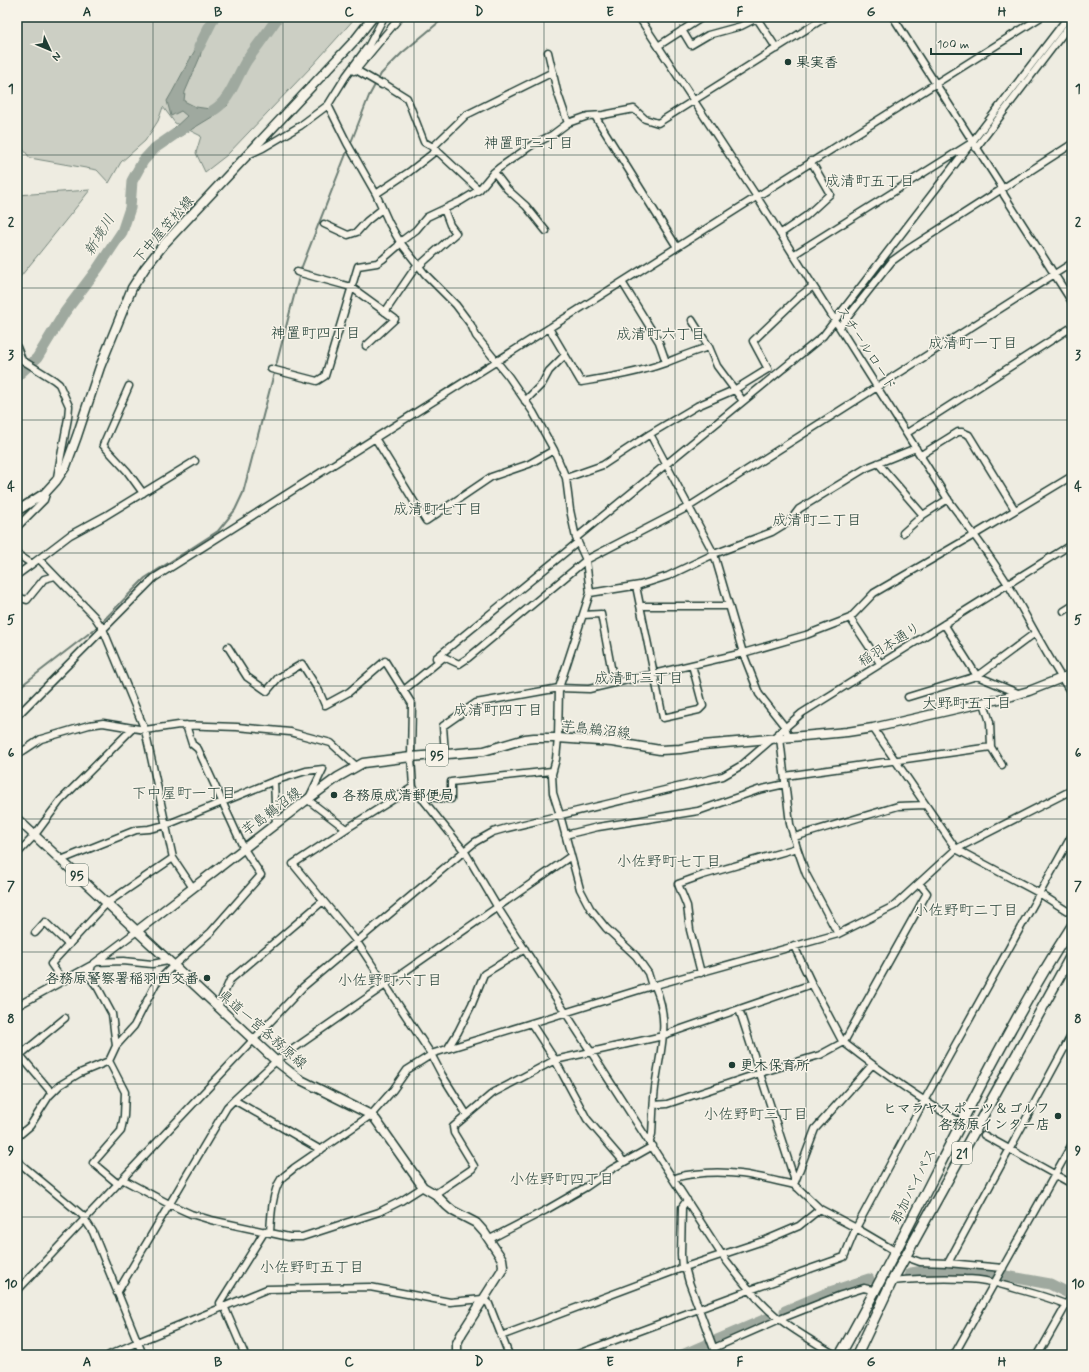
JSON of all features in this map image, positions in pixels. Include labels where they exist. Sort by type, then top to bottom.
[{"type":"highway","name":"那加バイパス","points":[[840,1355],[876,1291],[963,1119],[1038,980],[1072,926]]},
{"type":"highway","name":"那加バイパス","points":[[857,1355],[892,1282],[1072,954]]},
{"type":"main road","name":"下中屋笠松線","points":[[17,511],[48,490],[66,466],[78,436],[100,367],[132,288],[145,268],[164,244],[355,40],[373,17]]},
{"type":"main road","name":"芋島鵜沼線","points":[[137,931],[338,777],[363,763],[411,757],[484,751],[525,739],[558,738],[612,742],[660,750],[790,736],[847,732],[873,728],[1020,694],[1072,674]]},
{"type":"main road","name":"95","points":[[17,819],[137,931]]},
{"type":"main road","name":"県道一宮各務原線","points":[[137,931],[276,1061],[299,1079],[371,1115],[423,1187],[435,1194],[447,1206],[476,1223],[490,1239],[502,1259],[502,1270],[462,1333],[457,1343],[457,1355]]},
{"type":"street","points":[[248,154],[264,148],[300,126],[328,105],[346,76],[369,45],[384,17]]},
{"type":"street","points":[[346,76],[356,70],[400,17]]},
{"type":"street","name":"スチールロード","points":[[639,17],[757,197],[948,499],[1008,585],[1072,694]]},
{"type":"street","points":[[658,46],[703,17]]},
{"type":"street","points":[[274,370],[317,381],[325,376],[358,266],[377,263],[416,230],[427,217],[461,201],[479,190],[494,172],[532,145],[552,135],[568,123],[588,116],[634,109],[645,119],[658,123],[826,17]]},
{"type":"street","points":[[893,17],[973,142],[1002,189],[1004,195],[1072,302]]},
{"type":"street","points":[[17,716],[154,578],[1040,17]]},
{"type":"street","points":[[429,670],[426,667],[822,336],[1068,17]]},
{"type":"street","points":[[682,30],[691,45],[708,35],[741,26],[757,18],[776,49]]},
{"type":"street","points":[[976,148],[1072,22]]},
{"type":"street","points":[[548,52],[557,91],[568,123]]},
{"type":"street","points":[[356,70],[407,98],[424,142],[435,149],[479,190]]},
{"type":"street","points":[[376,194],[435,149],[466,115],[553,72]]},
{"type":"street","points":[[328,105],[400,242],[418,265],[456,306],[471,325],[476,336],[509,377],[533,412],[554,450],[566,478],[570,510],[577,540],[586,560],[590,593],[559,688],[558,738],[556,759],[552,771],[553,793],[580,889],[590,908],[606,928],[636,956],[648,973],[661,1000],[664,1035],[654,1104],[651,1144]]},
{"type":"street","points":[[595,116],[677,247]]},
{"type":"street","points":[[793,255],[973,142]]},
{"type":"street","points":[[840,327],[892,261],[1072,144]]},
{"type":"street","points":[[780,234],[806,216],[830,194],[811,161]]},
{"type":"street","points":[[494,172],[507,189],[526,206],[546,231]]},
{"type":"street","points":[[324,224],[348,235],[357,232],[366,221],[382,209]]},
{"type":"street","points":[[385,312],[418,265],[456,233],[450,225],[444,209]]},
{"type":"street","points":[[404,690],[444,657],[459,664],[468,658],[586,560],[690,506],[1072,263]]},
{"type":"street","points":[[299,272],[351,287],[394,319],[366,346]]},
{"type":"street","points":[[622,282],[659,342],[666,362]]},
{"type":"street","points":[[566,478],[603,465],[650,434],[697,406],[734,390],[768,369],[753,341],[800,296],[813,286]]},
{"type":"street","points":[[692,320],[709,347],[716,366],[743,401]]},
{"type":"street","points":[[907,433],[1072,327]]},
{"type":"street","points":[[549,328],[581,382],[622,376],[709,347]]},
{"type":"street","points":[[17,347],[19,361],[59,384],[69,406],[56,481]]},
{"type":"street","points":[[525,401],[542,384],[549,371],[565,355]]},
{"type":"street","points":[[129,386],[103,445],[127,471],[143,493]]},
{"type":"street","points":[[921,455],[958,432],[969,435],[1015,510]]},
{"type":"street","points":[[650,434],[690,506],[714,554],[743,653],[759,694],[785,727],[790,736]]},
{"type":"street","points":[[375,438],[426,521],[491,477],[529,464],[554,450]]},
{"type":"street","points":[[590,593],[636,586],[668,576],[714,554],[772,532],[790,521],[799,509],[866,468],[916,448]]},
{"type":"street","points":[[17,575],[70,535],[105,516],[195,460]]},
{"type":"street","points":[[878,463],[923,515]]},
{"type":"street","points":[[445,754],[443,726],[476,703],[559,688],[589,689],[743,653],[806,635],[850,618],[874,593],[1072,476]]},
{"type":"street","points":[[17,528],[44,500],[48,490]]},
{"type":"street","points":[[903,533],[923,515],[948,499]]},
{"type":"street","name":"稲羽本通り","points":[[17,1291],[303,987],[465,852],[475,842],[494,832],[724,776],[742,765],[777,738],[785,727],[802,713],[1072,544]]},
{"type":"street","points":[[17,554],[32,564]]},
{"type":"street","points":[[39,559],[103,629],[145,730],[173,858],[193,888]]},
{"type":"street","points":[[17,597],[27,600],[44,579],[56,576]]},
{"type":"street","points":[[636,586],[663,718],[699,710],[703,706],[692,665]]},
{"type":"street","points":[[640,606],[729,606]]},
{"type":"street","points":[[1064,612],[1072,606]]},
{"type":"street","points":[[583,614],[601,614],[614,683]]},
{"type":"street","points":[[850,618],[880,663]]},
{"type":"street","points":[[944,624],[977,676],[1020,694]]},
{"type":"street","points":[[908,698],[977,676],[1035,633]]},
{"type":"street","points":[[228,647],[247,677],[267,691],[278,678],[302,664],[319,691],[324,705],[349,692],[385,661],[412,704],[411,757],[413,787],[465,852],[498,908],[567,1012],[722,1255],[750,1290],[780,1319],[799,1333],[836,1355]]},
{"type":"street","points":[[984,703],[990,722],[991,747],[1002,765]]},
{"type":"street","points":[[17,755],[41,739],[89,725],[103,723],[145,730],[186,725],[237,727],[290,732],[331,743],[356,766]]},
{"type":"street","points":[[17,1137],[30,1126],[52,1093],[60,1085],[80,1073],[109,1061],[116,1046],[134,1026],[156,983],[170,963],[211,932],[261,875],[244,848],[198,749],[192,744],[186,725]]},
{"type":"street","points":[[17,854],[34,836],[60,801],[133,728]]},
{"type":"street","points":[[873,728],[956,849],[1039,893],[1072,914]]},
{"type":"street","points":[[777,738],[785,776],[790,824],[797,848],[806,874],[838,934]]},
{"type":"street","points":[[785,776],[991,747]]},
{"type":"street","points":[[61,860],[136,830],[166,825],[274,781],[306,771],[324,769],[308,800],[346,829]]},
{"type":"street","points":[[422,799],[425,797],[452,799],[451,782],[552,771]]},
{"type":"street","points":[[274,781],[276,824]]},
{"type":"street","points":[[565,835],[598,827],[698,811],[758,790],[785,784]]},
{"type":"street","points":[[413,787],[293,864],[357,942],[431,1054],[442,1075],[467,1115]]},
{"type":"street","points":[[245,1355],[223,1307],[220,1304],[268,1232],[276,1190],[282,1179],[294,1168],[371,1115],[393,1090],[407,1070],[431,1054],[448,1048],[654,986],[838,934],[894,906],[956,849],[1072,790]]},
{"type":"street","points":[[794,837],[898,806],[925,805]]},
{"type":"street","points":[[575,1355],[844,1257],[856,1228],[924,1102],[1072,835]]},
{"type":"street","points":[[700,973],[686,906],[678,884],[703,875],[797,848]]},
{"type":"street","points":[[117,1294],[227,1107],[234,1100],[276,1061],[571,856]]},
{"type":"street","points":[[63,981],[50,964],[107,903],[173,858]]},
{"type":"street","points":[[654,1104],[667,1104],[820,1055],[844,1042],[927,893],[919,883]]},
{"type":"street","points":[[218,1007],[230,980],[323,901]]},
{"type":"street","points":[[35,933],[45,922],[69,945]]},
{"type":"street","points":[[17,1006],[94,964],[137,931]]},
{"type":"street","points":[[794,946],[812,984],[844,1042],[872,1065],[924,1102],[955,1119]]},
{"type":"street","points":[[448,1048],[472,1004],[484,974],[525,948]]},
{"type":"street","points":[[94,964],[123,961],[152,964],[170,963]]},
{"type":"street","points":[[94,964],[89,976],[108,1004],[112,1014],[116,1046]]},
{"type":"street","points":[[435,1194],[472,1169],[474,1166],[454,1133],[453,1127],[493,1093],[555,1060],[664,1035],[812,984]]},
{"type":"street","points":[[739,1009],[794,1178],[794,1185]]},
{"type":"street","points":[[52,1093],[20,1055],[65,1018]]},
{"type":"street","points":[[531,1023],[555,1060],[587,1119],[624,1162]]},
{"type":"street","points":[[948,1263],[1072,1034]]},
{"type":"street","points":[[109,1061],[125,1092],[126,1099],[124,1116],[121,1131],[93,1163],[118,1184]]},
{"type":"street","points":[[794,1185],[815,1129],[872,1065]]},
{"type":"street","points":[[234,1100],[321,1150]]},
{"type":"street","points":[[984,1135],[1072,1184]]},
{"type":"street","points":[[490,1239],[586,1187],[651,1144]]},
{"type":"street","points":[[954,1355],[1072,1144]]},
{"type":"street","points":[[17,1161],[85,1219],[92,1232],[143,1355]]},
{"type":"street","points":[[674,1179],[679,1176],[727,1171],[750,1174],[794,1185],[820,1209],[895,1251]]},
{"type":"street","points":[[122,1179],[191,1214],[211,1220],[289,1237],[302,1237],[379,1212],[423,1187]]},
{"type":"street","points":[[687,1200],[682,1207],[681,1254],[684,1268],[716,1355]]},
{"type":"street","points":[[501,1336],[684,1268],[766,1240],[799,1226],[820,1209]]},
{"type":"street","points":[[906,1257],[920,1262],[948,1263],[1001,1270]]},
{"type":"street","points":[[892,1282],[923,1279],[967,1279],[995,1281],[1055,1300],[1069,1306]]},
{"type":"street","points":[[109,1355],[267,1289],[370,1287],[450,1302],[483,1299],[489,1304],[509,1355]]},
{"type":"street","points":[[712,1344],[842,1295],[864,1288],[876,1291]]},
{"type":"street","points":[[1038,1355],[1069,1306],[1071,1297]]},
{"type":"shaded area","points":[[17,17],[356,17],[312,66],[227,155],[205,172],[196,153],[201,136],[175,123],[163,107],[158,121],[145,141],[121,162],[109,183],[97,170],[30,158],[17,141]]},
{"type":"shaded area","points":[[205,35],[200,57],[185,92],[184,101],[196,107],[210,109],[220,99],[228,105],[212,117],[179,137],[173,129],[187,116],[181,111],[171,116],[167,101]]},
{"type":"shaded area","points":[[90,190],[17,281],[17,195]]},
{"type":"waterway","name":"新境川","points":[[199,47],[214,17]]},
{"type":"waterway","name":"新境川","points":[[212,111],[224,102],[247,60],[278,17]]},
{"type":"waterway","points":[[350,145],[369,96],[381,74],[402,53],[445,17]]},
{"type":"waterway","name":"新境川","points":[[17,376],[37,358],[65,312],[98,268],[122,232],[130,208],[132,181],[143,161],[155,148],[187,126]]},
{"type":"waterway","points":[[17,689],[96,628],[145,578],[218,531],[235,510],[243,493],[301,269],[348,149]]},
{"type":"waterway","points":[[910,1273],[925,1271],[984,1272],[1050,1284],[1072,1295]]},
{"type":"waterway","points":[[785,1311],[827,1293],[869,1279]]},
{"type":"waterway","points":[[682,1355],[766,1319]]},
{"type":"tunnel","points":[[958,1121],[984,1135]]},
{"type":"place","name":"果実香","points":[[788,62]]},
{"type":"place","name":"各務原成清郵便局","points":[[334,795]]},
{"type":"place","name":"各務原警察署稲羽西交番","points":[[207,978]]},
{"type":"place","name":"更木保育所","points":[[732,1065]]},
{"type":"place","name":"ヒマラヤスポーツ＆ゴルフ 各務原インター店","points":[[1058,1116]]},
{"type":"district","name":"神置町三丁目","points":[[529,143]]},
{"type":"district","name":"成清町五丁目","points":[[870,181]]},
{"type":"district","name":"神置町四丁目","points":[[316,333]]},
{"type":"district","name":"成清町六丁目","points":[[661,334]]},
{"type":"district","name":"成清町一丁目","points":[[973,343]]},
{"type":"district","name":"成清町七丁目","points":[[438,509]]},
{"type":"district","name":"成清町二丁目","points":[[817,520]]},
{"type":"district","name":"成清町三丁目","points":[[639,678]]},
{"type":"district","name":"大野町五丁目","points":[[967,703]]},
{"type":"district","name":"成清町四丁目","points":[[498,710]]},
{"type":"district","name":"下中屋町一丁目","points":[[184,793]]},
{"type":"district","name":"小佐野町七丁目","points":[[669,861]]},
{"type":"district","name":"小佐野町二丁目","points":[[966,910]]},
{"type":"district","name":"小佐野町六丁目","points":[[390,980]]},
{"type":"district","name":"小佐野町三丁目","points":[[756,1114]]},
{"type":"district","name":"小佐野町四丁目","points":[[562,1179]]},
{"type":"district","name":"小佐野町五丁目","points":[[312,1267]]}]
